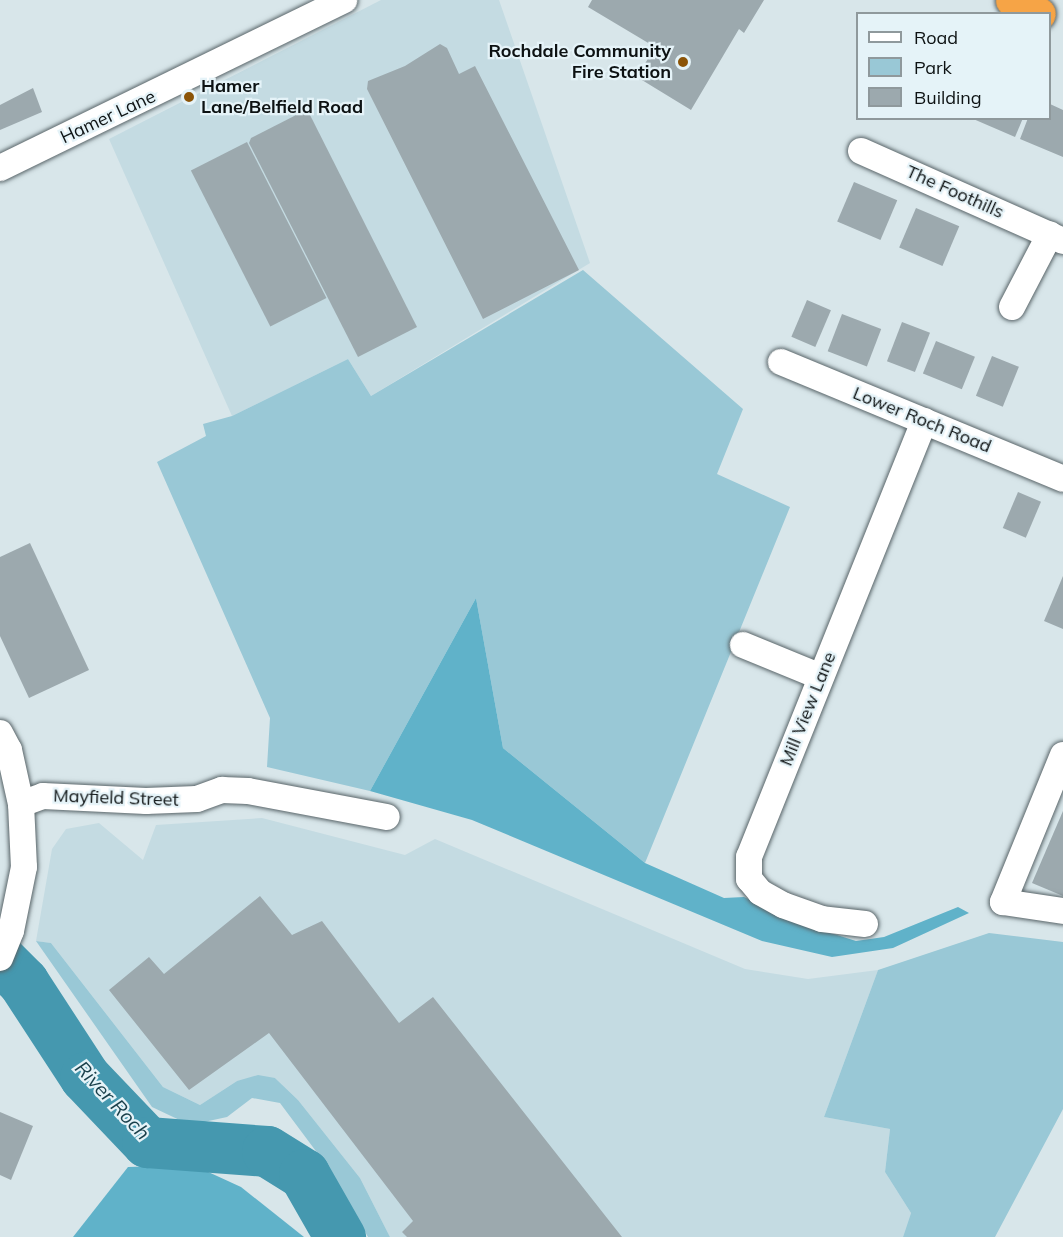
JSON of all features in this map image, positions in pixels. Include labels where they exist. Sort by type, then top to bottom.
[{"type":"highway","points":[[1012,0],[1035,12]]},
{"type":"street","name":"Hamer Lane","points":[[0,168],[344,0]]},
{"type":"street","name":"The Foothills","points":[[861,151],[1056,237],[1012,307]]},
{"type":"street","name":"Lower Roch Road","points":[[781,362],[1063,479]]},
{"type":"street","name":"Mill View Lane","points":[[865,924],[822,919],[783,905],[760,892],[748,879],[749,857],[924,421]]},
{"type":"street","points":[[743,645],[821,677]]},
{"type":"street","points":[[0,733],[9,750],[21,804],[24,867],[11,931],[0,957]]},
{"type":"street","points":[[1063,754],[1003,902],[1063,911]]},
{"type":"street","name":"Mayfield Street","points":[[21,804],[43,796],[146,801],[197,799],[222,790],[248,791],[387,817]]},
{"type":"shaded area","points":[[381,0],[499,0],[590,263],[371,396],[348,359],[232,416],[109,139]]},
{"type":"shaded area","points":[[476,598],[503,748],[645,863],[724,898],[744,897],[799,923],[856,941],[884,937],[958,907],[969,913],[893,948],[832,957],[762,941],[472,820],[370,791]]},
{"type":"shaded area","points":[[262,818],[405,855],[435,839],[745,969],[808,979],[878,970],[824,1117],[890,1129],[885,1172],[911,1213],[903,1237],[390,1237],[360,1178],[298,1100],[275,1078],[237,1081],[200,1105],[163,1087],[51,943],[36,941],[52,849],[66,829],[99,823],[143,860],[156,825]]},
{"type":"shaded area","points":[[193,1165],[241,1187],[304,1237],[73,1237],[128,1167]]},
{"type":"green space","points":[[583,270],[743,409],[717,474],[790,507],[645,863],[503,748],[476,598],[370,791],[267,767],[270,718],[157,462],[206,436],[203,424],[232,416],[348,359],[371,396]]},
{"type":"green space","points":[[989,933],[1063,942],[1063,1109],[995,1237],[903,1237],[911,1213],[885,1172],[890,1129],[824,1117],[878,970]]},
{"type":"green space","points":[[36,941],[51,943],[163,1087],[200,1105],[237,1081],[258,1075],[275,1078],[298,1100],[360,1178],[390,1237],[368,1237],[330,1170],[280,1103],[252,1098],[227,1117],[190,1125],[152,1107]]},
{"type":"building","name":"Rochdale Community Fire Station","points":[[592,0],[764,0],[744,33],[739,29],[691,110],[637,77],[655,47],[588,7]]},
{"type":"building","points":[[440,44],[447,48],[459,74],[475,66],[579,270],[483,319],[367,89],[368,81],[405,66]]},
{"type":"building","points":[[33,88],[42,112],[0,130],[0,105]]},
{"type":"building","points":[[1051,104],[1063,110],[1063,157],[1020,139],[1027,120],[1051,120]]},
{"type":"building","points":[[304,111],[309,113],[417,327],[358,357],[249,143],[251,138]]},
{"type":"building","points":[[976,120],[1022,120],[1015,137]]},
{"type":"building","points":[[247,142],[326,298],[270,327],[191,171]]},
{"type":"building","points":[[854,182],[897,200],[880,240],[837,222]]},
{"type":"building","points":[[916,208],[959,226],[942,266],[899,248]]},
{"type":"building","points":[[807,300],[831,310],[815,347],[791,337]]},
{"type":"building","points":[[842,314],[881,329],[867,366],[828,351]]},
{"type":"building","points":[[902,322],[930,333],[915,372],[887,361]]},
{"type":"building","points":[[936,341],[975,357],[962,389],[923,373]]},
{"type":"building","points":[[992,356],[1019,367],[1003,407],[976,396]]},
{"type":"building","points":[[1018,492],[1041,502],[1026,538],[1003,528]]},
{"type":"building","points":[[30,543],[89,670],[29,698],[0,636],[0,557]]},
{"type":"building","points":[[1063,576],[1063,629],[1044,621]]},
{"type":"building","points":[[1063,811],[1063,896],[1032,883]]},
{"type":"building","points":[[260,896],[292,935],[322,921],[399,1023],[433,997],[622,1237],[407,1237],[402,1232],[413,1221],[269,1033],[189,1090],[109,990],[149,957],[164,974]]},
{"type":"building","points":[[0,1112],[33,1126],[11,1180],[0,1175]]},
{"type":"waterway","name":"River Roch","points":[[0,959],[23,982],[85,1077],[147,1142],[267,1151],[304,1174],[340,1237]]},
{"type":"place","name":"Rochdale Community Fire Station","points":[[683,62]]},
{"type":"place","name":"Hamer Lane/Belfield Road","points":[[189,97]]}]
